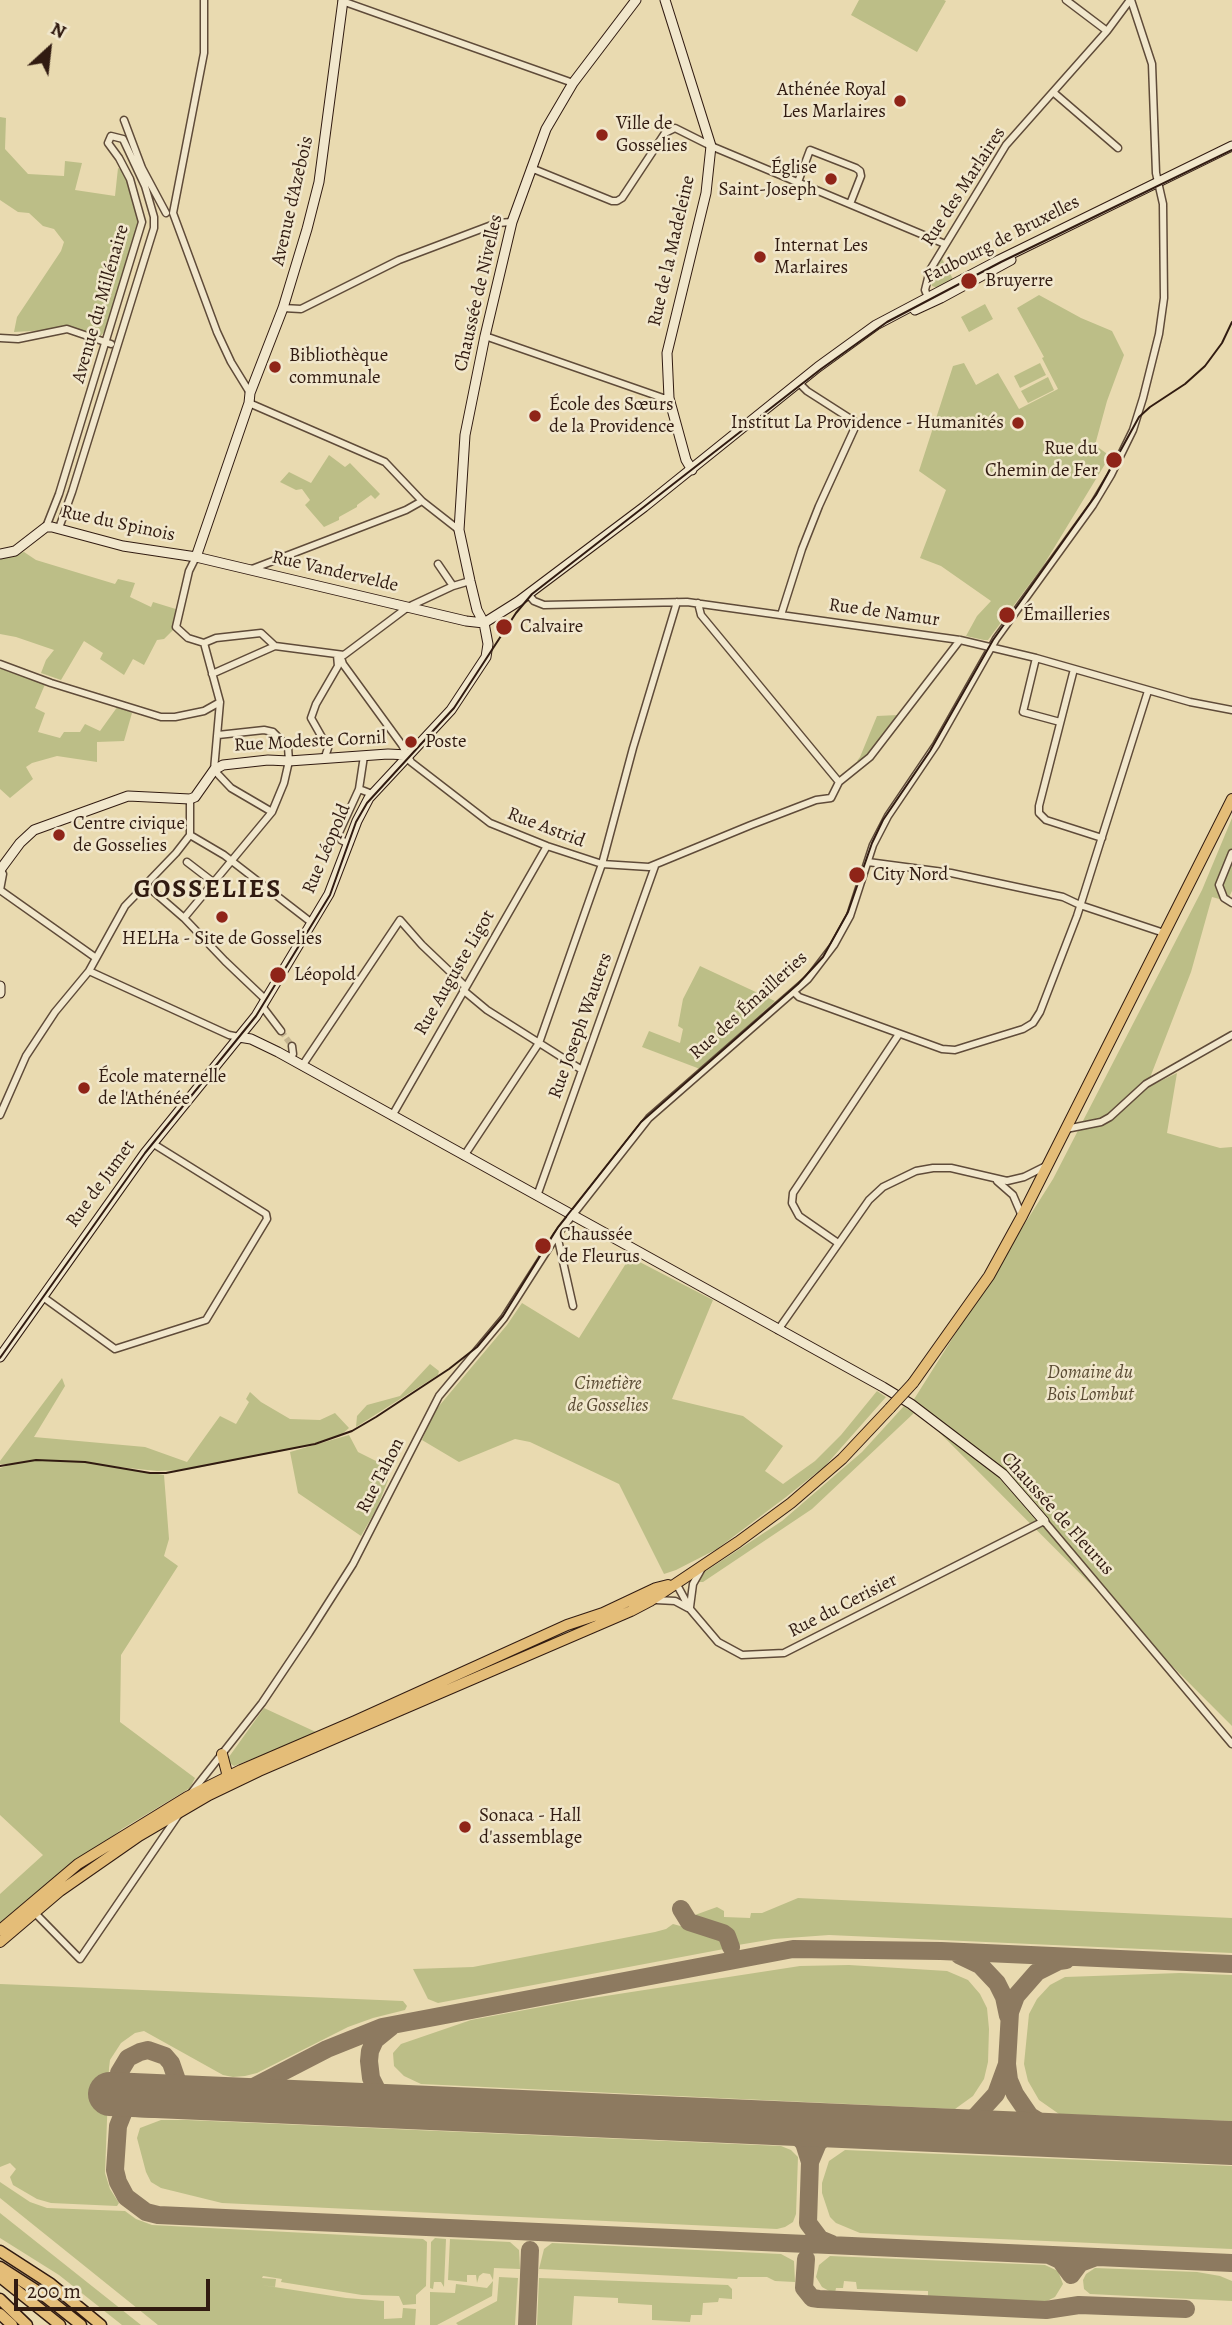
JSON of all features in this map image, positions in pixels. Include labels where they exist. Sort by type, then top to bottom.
[{"type":"highway","points":[[0,2251],[51,2284],[101,2325]]},
{"type":"highway","points":[[0,2267],[42,2294],[81,2325]]},
{"type":"highway","points":[[0,2277],[60,2325]]},
{"type":"highway","points":[[0,2300],[27,2325]]},
{"type":"highway","points":[[0,2314],[12,2325]]},
{"type":"main road","name":"Chaussée de Nivelles","points":[[488,651],[484,623],[477,610],[459,530],[465,435],[485,336],[512,222],[546,129],[573,83],[636,0]]},
{"type":"main road","name":"Rue de la Madeleine","points":[[666,0],[711,146],[706,193],[667,353],[669,398],[686,460],[692,470]]},
{"type":"main road","name":"Avenue d'Azebois","points":[[196,557],[283,308],[319,182],[343,1]]},
{"type":"main road","name":"Faubourg de Bruxelles","points":[[1159,186],[1232,146]]},
{"type":"main road","name":"Faubourg de Bruxelles","points":[[484,623],[538,587],[692,470],[868,330],[1159,186],[1232,153]]},
{"type":"main road","name":"Rue du Spinois","points":[[0,554],[15,551],[46,527],[123,547],[196,557]]},
{"type":"main road","name":"Rue Vandervelde","points":[[196,557],[248,570],[264,569],[408,607],[484,623]]},
{"type":"main road","name":"Rue Léopold","points":[[239,1037],[264,1003],[334,886],[359,815],[372,794],[453,708],[488,651]]},
{"type":"main road","name":"Rue Modeste Cornil","points":[[214,770],[242,761],[409,755]]},
{"type":"main road","points":[[0,869],[20,842],[34,830],[128,796],[190,799],[195,797],[214,770]]},
{"type":"main road","points":[[0,1930],[78,1864],[187,1797],[259,1771],[650,1601],[791,1503],[842,1459],[913,1382],[989,1276],[1048,1165],[1232,799]]},
{"type":"main road","points":[[0,986],[0,993]]},
{"type":"main road","name":"Chaussée de Fleurus","points":[[239,1037],[251,1038],[303,1066],[911,1404],[1003,1474],[1044,1521]]},
{"type":"main road","name":"Rue de Jumet","points":[[0,1357],[152,1143],[239,1037]]},
{"type":"main road","points":[[0,1942],[60,1891],[139,1836],[209,1795],[230,1773],[567,1625],[603,1613],[656,1588],[676,1583]]},
{"type":"main road","points":[[222,1754],[230,1773]]},
{"type":"street","points":[[169,213],[204,53],[204,0]]},
{"type":"street","points":[[1066,0],[1107,31]]},
{"type":"street","points":[[990,648],[1101,492],[1133,430],[1159,334],[1164,298],[1163,204],[1159,186],[1152,64],[1131,0]]},
{"type":"street","name":"Rue des Marlaires","points":[[929,300],[925,289],[927,277],[1006,145],[1131,0]]},
{"type":"street","points":[[343,1],[573,83]]},
{"type":"street","points":[[1053,92],[1118,148]]},
{"type":"street","points":[[124,120],[142,167],[169,213],[217,332],[250,398],[385,462],[422,501],[459,530]]},
{"type":"street","points":[[531,169],[617,201],[622,198],[664,133],[675,128],[711,146],[945,244]]},
{"type":"street","name":"Avenue du Millénaire","points":[[46,527],[107,343],[142,222],[130,179],[108,143],[111,136],[122,139],[145,186],[154,217],[154,228],[58,528]]},
{"type":"street","points":[[798,182],[810,150],[856,168],[861,176],[850,204]]},
{"type":"street","points":[[142,222],[169,213]]},
{"type":"street","points":[[283,308],[301,309],[399,260],[496,223],[512,222]]},
{"type":"street","points":[[0,338],[18,339],[67,329],[116,346]]},
{"type":"street","points":[[485,336],[669,398]]},
{"type":"street","points":[[781,615],[819,506],[857,423],[800,384]]},
{"type":"street","points":[[67,468],[78,471]]},
{"type":"street","points":[[264,569],[310,545],[406,510],[422,501]]},
{"type":"street","points":[[196,557],[189,571],[176,627],[188,638],[204,643],[216,638],[263,633],[275,646]]},
{"type":"street","points":[[438,564],[453,586]]},
{"type":"street","points":[[212,674],[275,646],[344,655],[408,607],[470,581]]},
{"type":"street","name":"Rue de Namur","points":[[528,594],[544,606],[698,603],[960,640],[1036,658],[1148,691],[1232,710]]},
{"type":"street","points":[[464,1156],[539,1043],[602,864],[677,602]]},
{"type":"street","points":[[698,603],[701,615],[839,782]]},
{"type":"street","points":[[655,866],[751,825],[816,800],[831,797],[839,782],[864,763],[960,640]]},
{"type":"street","points":[[204,643],[220,702],[214,770],[231,788],[272,812]]},
{"type":"street","name":"Rue des Émailleries","points":[[572,1216],[649,1118],[794,992],[836,942],[854,905],[883,824],[936,745],[990,648]]},
{"type":"street","points":[[325,757],[328,748],[311,718],[316,704],[340,665],[339,655]]},
{"type":"street","points":[[1036,658],[1023,712],[1060,722]]},
{"type":"street","points":[[0,664],[51,683],[161,717],[204,711],[220,702]]},
{"type":"street","name":"Rue Astrid","points":[[340,665],[409,755],[412,763],[490,823],[602,864],[655,866]]},
{"type":"street","points":[[1074,669],[1038,806],[1039,813],[1046,820],[1101,838]]},
{"type":"street","points":[[794,992],[799,997],[930,1046],[955,1050],[1030,1025],[1040,1012],[1080,905],[1148,691]]},
{"type":"street","points":[[184,918],[272,812],[284,783],[289,761],[288,747],[273,732],[264,730],[218,735]]},
{"type":"street","points":[[335,844],[359,789],[364,756]]},
{"type":"street","points":[[359,789],[372,794]]},
{"type":"street","points":[[0,1115],[26,1056],[55,1012],[89,971],[125,906],[190,835],[190,799]]},
{"type":"street","points":[[190,835],[232,861],[312,923]]},
{"type":"street","points":[[338,835],[349,844]]},
{"type":"street","name":"Rue Auguste Ligot","points":[[392,1116],[547,846]]},
{"type":"street","points":[[1232,853],[1219,885],[1222,894],[1232,903]]},
{"type":"street","points":[[187,862],[213,882]]},
{"type":"street","points":[[868,862],[964,875],[1063,897],[1164,933]]},
{"type":"street","name":"Rue Joseph Wauters","points":[[537,1196],[655,866]]},
{"type":"street","points":[[0,869],[3,874],[0,890],[96,958]]},
{"type":"street","points":[[146,885],[184,918],[264,1003],[281,1031]]},
{"type":"street","points":[[303,1066],[400,920],[487,1010],[582,1070]]},
{"type":"street","points":[[89,971],[229,1035],[239,1037]]},
{"type":"street","points":[[838,1244],[799,1216],[792,1203],[793,1193],[899,1034]]},
{"type":"street","points":[[1066,1129],[1101,1122],[1110,1117],[1146,1084],[1232,1035]]},
{"type":"street","points":[[290,1059],[293,1054],[292,1046]]},
{"type":"street","points":[[43,1297],[115,1349],[206,1320],[267,1219],[266,1214],[152,1143]]},
{"type":"street","points":[[778,1330],[869,1200],[899,1177],[916,1171],[951,1168],[995,1180],[1014,1180],[1048,1165]]},
{"type":"street","points":[[995,1180],[1013,1195],[1021,1216]]},
{"type":"street","name":"Rue Tahon","points":[[187,1797],[262,1703],[354,1564],[439,1396],[504,1318],[572,1216]]},
{"type":"street","points":[[557,1235],[573,1306]]},
{"type":"street","name":"Rue du Cerisier","points":[[676,1583],[690,1609],[718,1642],[742,1656],[784,1653],[1044,1521]]},
{"type":"street","name":"Chaussée de Fleurus","points":[[1044,1521],[1232,1744]]},
{"type":"street","points":[[650,1601],[675,1601],[690,1609],[692,1584],[705,1564]]},
{"type":"street","points":[[213,1766],[211,1778],[219,1786]]},
{"type":"street","points":[[39,1897],[34,1913],[80,1959],[182,1811]]},
{"type":"green space","points":[[859,0],[946,1],[917,52],[851,15]]},
{"type":"green space","points":[[0,117],[6,118],[5,149],[28,174],[64,176],[65,161],[82,163],[75,190],[115,196],[118,168],[128,173],[141,226],[105,331],[99,338],[67,329],[14,332],[17,317],[61,251],[64,242],[54,229],[43,226],[29,213],[18,212],[0,200]]},
{"type":"green space","points":[[941,257],[954,281],[938,288],[932,286],[930,277]]},
{"type":"green space","name":"Institut La Providence - Humanités","points":[[1039,295],[1112,331],[1124,355],[1095,445],[1110,456],[1043,566],[988,640],[984,640],[966,636],[977,616],[991,601],[941,566],[920,558],[946,490],[919,471],[953,366],[964,363],[976,385],[998,373],[1019,409],[1058,389],[1017,308]]},
{"type":"green space","points":[[985,304],[993,319],[969,332],[961,317]]},
{"type":"green space","points":[[1040,363],[1046,375],[1020,388],[1014,376]]},
{"type":"green space","points":[[1048,377],[1054,390],[1028,403],[1021,391]]},
{"type":"green space","points":[[329,455],[345,467],[350,463],[380,494],[375,499],[371,495],[339,517],[339,520],[324,527],[305,505],[310,500],[302,489],[296,490],[280,482],[289,472],[311,483]]},
{"type":"green space","points":[[24,552],[36,560],[115,584],[118,579],[135,583],[130,597],[151,607],[153,602],[179,610],[176,627],[164,639],[157,640],[144,665],[133,659],[124,675],[100,659],[103,653],[84,641],[61,680],[41,673],[54,650],[0,634],[0,559]]},
{"type":"green space","points":[[0,664],[46,682],[35,708],[45,713],[38,732],[60,738],[64,732],[80,732],[85,724],[100,731],[118,706],[132,713],[124,741],[97,742],[97,762],[57,756],[32,763],[26,767],[33,779],[10,798],[0,789]]},
{"type":"green space","points":[[901,713],[899,719],[862,761],[857,761],[877,716]]},
{"type":"green space","name":"Domaine du Bois Lombut","points":[[1232,818],[1232,891],[1227,901],[1212,897],[1191,972],[1146,1088],[1177,1073],[1167,1133],[1220,1148],[1232,1147],[1232,1726],[911,1404],[1053,1179],[1202,890]]},
{"type":"green space","points":[[700,966],[775,1001],[700,1069],[642,1047],[649,1031],[680,1043],[683,1029],[678,1026],[683,999]]},
{"type":"green space","name":"Cimetière de Gosselies","points":[[630,1257],[713,1300],[672,1399],[743,1416],[783,1446],[765,1471],[783,1484],[815,1461],[841,1435],[877,1391],[886,1397],[825,1466],[717,1549],[664,1574],[619,1484],[530,1442],[515,1439],[459,1462],[422,1440],[434,1412],[507,1325],[522,1303],[579,1338]]},
{"type":"green space","points":[[430,1364],[439,1371],[438,1375],[356,1427],[357,1416],[367,1405],[400,1396]]},
{"type":"green space","points":[[62,1378],[65,1386],[34,1437],[145,1447],[187,1462],[220,1416],[236,1424],[249,1402],[246,1399],[250,1392],[261,1402],[290,1419],[320,1420],[335,1413],[349,1428],[340,1436],[298,1448],[186,1470],[157,1471],[109,1466],[164,1475],[169,1539],[164,1556],[178,1566],[121,1655],[120,1722],[195,1778],[190,1788],[122,1829],[0,1923],[0,1894],[43,1855],[0,1815],[0,1468],[13,1464],[0,1464],[0,1461]]},
{"type":"green space","points":[[904,1406],[914,1413],[812,1509],[703,1582],[697,1582],[697,1577],[782,1521],[862,1452]]},
{"type":"green space","points":[[349,1435],[358,1452],[378,1462],[388,1480],[377,1508],[361,1536],[298,1493],[290,1452]]},
{"type":"green space","points":[[264,1708],[318,1733],[234,1766],[226,1761]]},
{"type":"green space","points":[[798,1898],[1232,1918],[1232,1953],[829,1935],[738,1945],[731,1931],[701,1921],[695,1915],[717,1907],[724,1911],[724,1917],[750,1918],[751,1913],[762,1913]]},
{"type":"green space","points":[[673,1924],[717,1936],[724,1949],[438,2003],[428,1999],[413,1969],[473,1967],[655,1932]]},
{"type":"green space","points":[[849,1965],[947,1971],[968,1980],[987,2008],[989,2029],[988,2062],[984,2079],[973,2096],[955,2109],[421,2084],[404,2076],[394,2066],[393,2053],[401,2044],[471,2020],[573,2001],[800,1966]]},
{"type":"green space","points":[[1180,1973],[1232,1975],[1232,2121],[1059,2114],[1039,2100],[1028,2081],[1024,2064],[1029,2014],[1037,1999],[1050,1985],[1065,1977]]},
{"type":"green space","points":[[0,1984],[403,2001],[407,2006],[405,2010],[348,2027],[257,2073],[245,2076],[223,2075],[144,2031],[135,2033],[121,2043],[110,2060],[109,2068],[105,2173],[110,2189],[119,2203],[117,2206],[51,2203],[37,2199],[13,2185],[10,2177],[16,2169],[10,2163],[0,2167]]},
{"type":"green space","points":[[161,2120],[781,2146],[798,2157],[796,2214],[793,2222],[777,2229],[222,2203],[161,2188],[151,2182],[137,2138],[140,2128]]},
{"type":"green space","points":[[845,2150],[1232,2166],[1232,2249],[860,2233],[836,2223],[830,2217],[822,2193],[822,2183],[829,2161]]},
{"type":"green space","points":[[0,2182],[30,2202],[47,2208],[125,2211],[152,2225],[423,2239],[427,2242],[426,2286],[416,2295],[416,2304],[403,2305],[399,2296],[362,2295],[281,2282],[282,2279],[263,2276],[262,2278],[276,2279],[275,2287],[261,2285],[346,2298],[384,2301],[384,2319],[402,2318],[403,2308],[416,2309],[415,2325],[158,2325],[0,2198]]},
{"type":"green space","points":[[0,2213],[141,2325],[122,2325],[59,2275],[0,2238]]},
{"type":"green space","points":[[435,2238],[446,2239],[444,2287],[441,2282],[434,2282],[433,2289],[430,2288],[431,2242]]},
{"type":"green space","points":[[450,2239],[510,2242],[519,2250],[520,2269],[494,2268],[493,2280],[490,2274],[483,2273],[477,2283],[476,2275],[467,2275],[467,2282],[448,2280]]},
{"type":"green space","points":[[552,2243],[781,2254],[794,2261],[795,2282],[775,2281],[767,2277],[737,2279],[539,2269],[544,2249]]},
{"type":"green space","points":[[830,2256],[1045,2265],[1058,2271],[1063,2284],[1055,2297],[1045,2302],[928,2297],[928,2291],[857,2289],[856,2282],[844,2281],[843,2288],[836,2288],[835,2293],[822,2287],[816,2277],[819,2265]]},
{"type":"green space","points":[[1095,2268],[1197,2272],[1220,2276],[1232,2281],[1232,2301],[1090,2294],[1084,2289],[1083,2280],[1086,2274]]},
{"type":"green space","points":[[499,2277],[518,2278],[515,2325],[458,2325],[456,2323],[497,2301]]},
{"type":"green space","points":[[539,2278],[728,2285],[732,2289],[732,2299],[719,2298],[718,2302],[703,2303],[702,2315],[691,2315],[690,2322],[652,2320],[652,2305],[618,2303],[618,2298],[574,2296],[572,2325],[537,2325]]},
{"type":"green space","points":[[493,2281],[492,2296],[437,2325],[430,2325],[430,2292],[455,2293],[456,2284],[487,2288]]},
{"type":"taxiway","points":[[681,1909],[689,1922],[727,1936],[731,1947]]},
{"type":"taxiway","points":[[181,2097],[156,2109],[136,2108],[118,2088],[119,2073],[128,2058],[148,2050],[165,2056],[171,2063],[179,2086],[188,2095],[234,2097],[327,2049],[382,2027],[793,1949],[941,1951],[1232,1964]]},
{"type":"taxiway","points":[[959,1955],[980,1965],[997,1983],[1004,1997],[1008,2016]]},
{"type":"taxiway","points":[[1007,2064],[1010,2012],[1016,1996],[1037,1972],[1066,1960]]},
{"type":"taxiway","points":[[391,2027],[375,2040],[370,2051],[371,2078],[377,2090],[392,2102],[423,2108]]},
{"type":"taxiway","points":[[927,2130],[952,2127],[975,2117],[996,2094],[1007,2064],[1009,2080],[1015,2094],[1030,2116],[1054,2131],[1082,2137]]},
{"type":"taxiway","points":[[158,2096],[138,2100],[124,2111],[118,2126],[115,2170],[126,2197],[146,2212],[158,2215],[1232,2263]]},
{"type":"taxiway","points":[[770,2123],[797,2136],[804,2143],[810,2162],[818,2143],[827,2135],[837,2130],[856,2127]]},
{"type":"taxiway","points":[[810,2162],[808,2223],[820,2239],[832,2244]]},
{"type":"taxiway","points":[[527,2325],[530,2250]]},
{"type":"taxiway","points":[[1049,2255],[1060,2260],[1071,2275],[1080,2263],[1096,2257]]},
{"type":"taxiway","points":[[806,2259],[804,2288],[812,2298],[819,2299],[1046,2310],[1079,2305],[1186,2309]]},
{"type":"runway","points":[[110,2094],[1232,2143]]},
{"type":"tunnel","points":[[281,1031],[292,1046]]},
{"type":"tram line","points":[[0,1358],[145,1153],[256,1016],[330,895],[356,822],[367,803],[454,708],[516,613],[532,594],[821,369],[887,322],[1001,262],[1232,150]]},
{"type":"tram line","points":[[0,1466],[36,1460],[85,1462],[150,1473],[166,1473],[315,1444],[352,1431],[376,1417],[449,1369],[477,1347],[503,1316],[558,1227],[641,1122],[798,984],[823,957],[848,912],[872,843],[883,820],[930,751],[993,640],[1096,495],[1139,417],[1205,366],[1222,343],[1232,322]]},
{"type":"place","name":"Athénée Royal Les Marlaires","points":[[900,101]]},
{"type":"place","name":"Ville de Gosselies","points":[[602,135]]},
{"type":"place","name":"Église Saint-Joseph","points":[[831,179]]},
{"type":"place","name":"Internat Les Marlaires","points":[[760,257]]},
{"type":"place","name":"Bruyerre","points":[[969,281]]},
{"type":"place","name":"Bibliothèque communale","points":[[275,367]]},
{"type":"place","name":"École des Sœurs de la Providence","points":[[535,416]]},
{"type":"place","name":"Institut La Providence - Humanités","points":[[1018,423]]},
{"type":"place","name":"Rue du Chemin de Fer","points":[[1114,460]]},
{"type":"place","name":"Émailleries","points":[[1007,615]]},
{"type":"place","name":"Calvaire","points":[[504,627]]},
{"type":"place","name":"Poste","points":[[411,742]]},
{"type":"place","name":"Centre civique de Gosselies","points":[[59,835]]},
{"type":"place","name":"City Nord","points":[[857,875]]},
{"type":"place","name":"HELHa - Site de Gosselies","points":[[222,917]]},
{"type":"place","name":"Léopold","points":[[278,975]]},
{"type":"place","name":"École maternelle de l'Athénée","points":[[84,1088]]},
{"type":"place","name":"Chaussée de Fleurus","points":[[543,1246]]},
{"type":"place","name":"Sonaca - Hall d'assemblage","points":[[465,1827]]},
{"type":"district","name":"GOSSELIES","points":[[208,891]]}]
